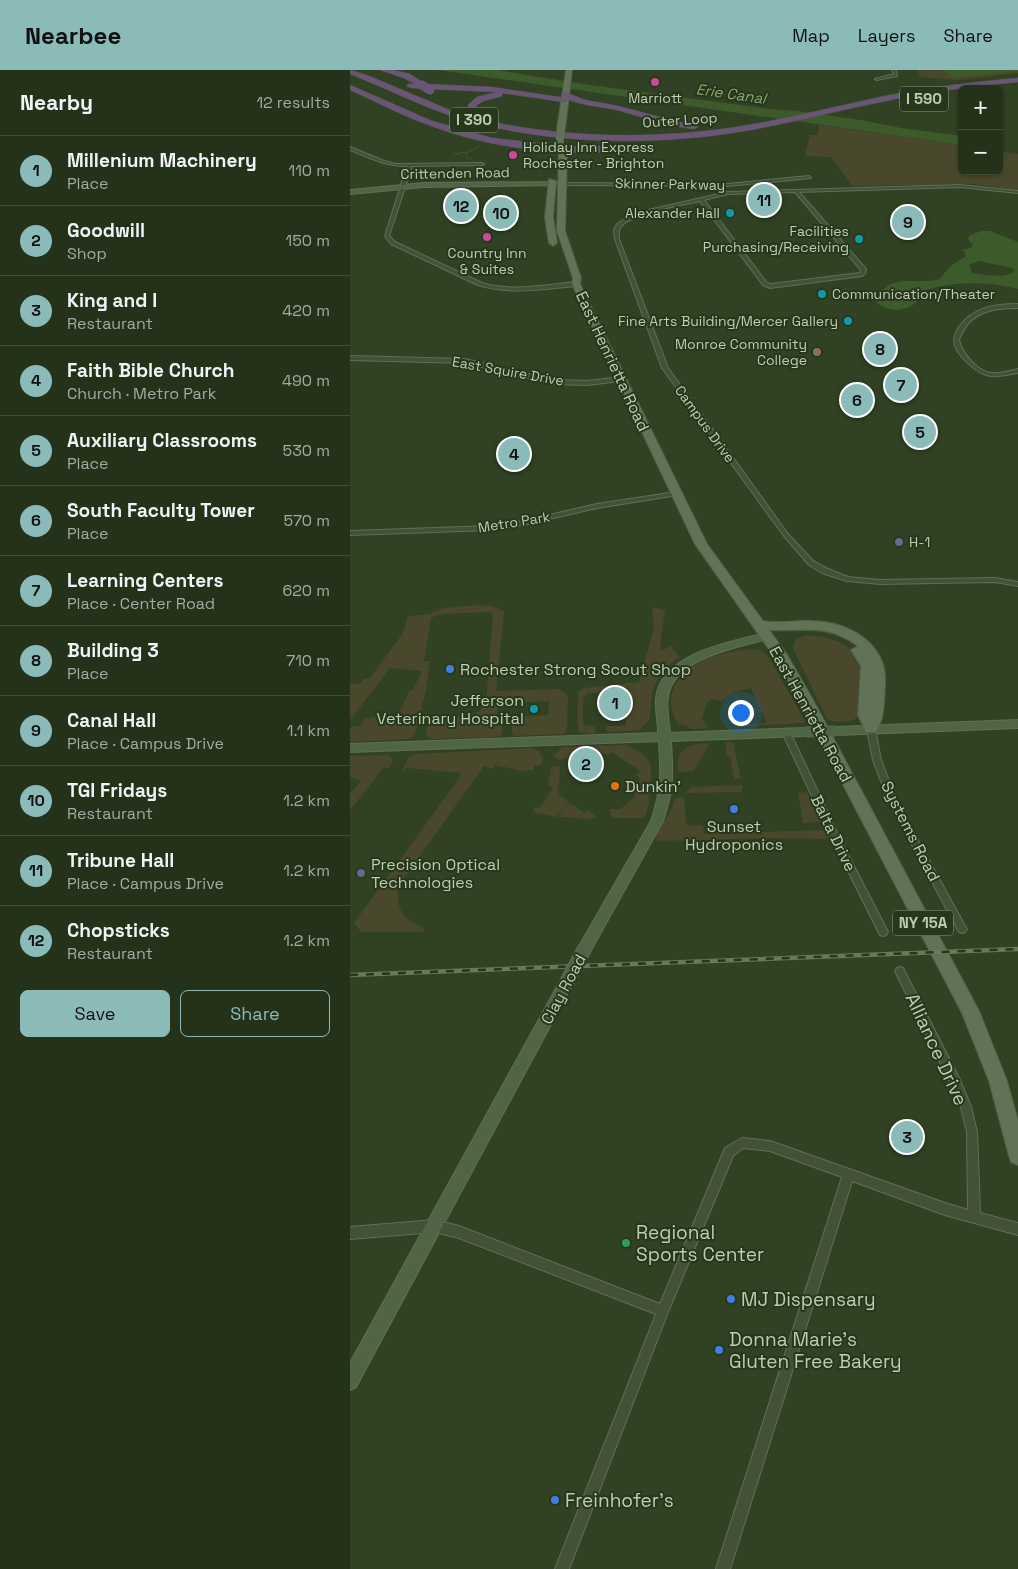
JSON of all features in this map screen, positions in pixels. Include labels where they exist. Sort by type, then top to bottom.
[{"type":"highway","points":[[384,70],[407,76],[433,92]]},
{"type":"highway","points":[[350,71],[409,86],[483,88],[541,96],[564,97],[618,108],[682,126],[710,128],[764,124]]},
{"type":"highway","name":"Outer Loop","points":[[350,71],[432,106],[473,120],[538,132],[606,137],[684,135],[764,124],[787,123],[958,95]]},
{"type":"highway","name":"Outer Loop","points":[[350,77],[446,118],[483,128],[532,136],[602,142],[668,141],[724,137],[787,123],[832,110],[913,93],[1018,78]]},
{"type":"highway","points":[[350,81],[397,108]]},
{"type":"highway","points":[[1003,88],[1018,86]]},
{"type":"highway","points":[[350,87],[432,124],[467,135],[508,143],[594,151]]},
{"type":"highway","points":[[510,126],[479,115],[472,110],[472,104],[485,97],[510,94],[554,100],[561,103],[564,97]]},
{"type":"highway","points":[[450,103],[481,119],[510,126],[606,137]]},
{"type":"highway","points":[[556,162],[576,152],[628,149],[725,138],[787,123]]},
{"type":"main road","name":"East Henrietta Road","points":[[568,73],[559,147],[555,150],[561,184],[561,231],[579,288],[676,494],[711,559],[779,653],[806,700],[970,1011],[998,1081],[1018,1156]]},
{"type":"main road","name":"East Henrietta Road","points":[[556,162],[551,184],[549,217],[557,254]]},
{"type":"main road","name":"East Henrietta Road","points":[[565,273],[568,279],[579,288]]},
{"type":"main road","points":[[764,631],[776,628],[818,625],[838,629],[866,646],[873,654],[878,666],[877,716],[871,730]]},
{"type":"main road","points":[[779,653],[784,642],[790,637],[798,633],[811,632],[840,637],[860,651],[868,666],[865,715],[871,730]]},
{"type":"street","points":[[878,78],[896,75],[894,70]]},
{"type":"street","points":[[350,148],[386,163],[410,165],[482,164]]},
{"type":"street","points":[[410,165],[387,236],[393,243],[488,287],[512,291],[537,288],[579,288]]},
{"type":"street","name":"Skinner Parkway","points":[[561,184],[727,186],[808,177]]},
{"type":"street","name":"Crittenden Road","points":[[350,192],[403,186],[561,184]]},
{"type":"street","name":"Campus Drive","points":[[1018,192],[960,186],[744,192],[702,199],[636,214],[619,225],[616,230],[617,239],[665,368],[786,535],[811,563],[825,571],[847,579],[880,582],[994,580],[1018,584]]},
{"type":"street","points":[[702,199],[765,284],[770,286],[862,274],[864,270],[795,190]]},
{"type":"street","points":[[537,288],[579,288]]},
{"type":"street","points":[[1018,306],[980,311],[967,319],[960,328],[956,340],[958,348],[979,371],[988,375],[1018,372]]},
{"type":"street","name":"East Squire Drive","points":[[350,358],[465,361],[548,382],[577,382],[620,377]]},
{"type":"street","name":"Metro Park","points":[[350,533],[490,528],[523,524],[597,506],[676,494]]},
{"type":"street","name":"Clay Road","points":[[350,1381],[585,948],[657,821],[665,798],[667,774],[662,697],[664,687],[675,671],[682,665],[704,654],[764,631]]},
{"type":"street","points":[[350,748],[1018,724]]},
{"type":"street","name":"Systems Road","points":[[871,730],[877,760],[893,802],[962,929]]},
{"type":"street","name":"Balta Drive","points":[[786,732],[883,932]]},
{"type":"street","name":"Alliance Drive","points":[[900,971],[966,1106],[972,1132],[974,1218]]},
{"type":"street","points":[[562,1569],[662,1312],[729,1152],[742,1143],[770,1146],[974,1218],[1018,1229]]},
{"type":"street","points":[[723,1569],[849,1174]]},
{"type":"street","points":[[350,1233],[434,1226],[459,1232],[662,1312]]},
{"type":"shaded area","points":[[438,70],[498,70],[576,83],[861,120],[901,128],[958,135],[958,144]]},
{"type":"shaded area","points":[[918,70],[1018,70],[1018,73],[959,80],[920,77]]},
{"type":"shaded area","points":[[944,70],[1018,71],[954,78],[949,76],[951,75]]},
{"type":"shaded area","points":[[819,125],[958,144],[958,175],[1003,175],[1003,152],[1018,154],[1018,190],[974,184],[853,186],[831,157],[805,156],[810,135],[818,135]]},
{"type":"shaded area","points":[[982,231],[990,231],[1018,242],[1018,289],[983,283],[946,285],[923,291],[914,304],[901,310],[886,308],[873,299],[874,296],[891,284],[902,281],[930,281],[939,279],[952,265],[966,256],[964,251],[961,250],[971,248],[973,245],[968,239],[970,235]],"holes":[[[979,261],[1012,268],[1015,271],[1000,276],[972,273],[969,265]]]},
{"type":"shaded area","points":[[479,605],[492,606],[504,611],[496,691],[560,689],[568,696],[567,729],[564,734],[514,736],[512,733],[512,717],[548,715],[549,701],[520,702],[520,699],[507,697],[499,700],[497,716],[503,717],[502,734],[498,737],[432,739],[426,736],[428,726],[433,720],[470,715],[479,711],[486,703],[493,615],[490,612],[440,614],[431,618],[424,661],[430,661],[426,690],[415,735],[410,739],[350,742],[350,730],[353,726],[361,726],[365,718],[377,717],[379,714],[398,716],[409,691],[413,690],[422,671],[390,668],[350,720],[350,684],[359,684],[364,679],[369,679],[403,633],[408,616],[429,614],[443,608]]},
{"type":"shaded area","points":[[652,607],[665,610],[661,651],[671,646],[679,657],[659,677],[651,699],[650,719],[641,730],[609,732],[605,728],[607,726],[626,726],[625,691],[588,693],[583,698],[583,725],[594,726],[596,730],[594,734],[578,732],[578,692],[584,688],[639,682],[654,628]]},
{"type":"shaded area","points":[[807,635],[832,639],[845,645],[864,662],[860,716],[857,718],[840,722],[827,719],[793,648],[796,639]]},
{"type":"shaded area","points":[[749,649],[759,650],[768,656],[806,723],[729,727],[767,723],[751,688],[734,692],[722,701],[711,699],[707,702],[702,719],[708,728],[692,729],[683,724],[679,725],[673,714],[671,703],[672,693],[682,676],[690,668],[711,657]]},
{"type":"shaded area","points":[[725,742],[733,742],[741,779],[734,779],[730,757],[727,756]]},
{"type":"shaded area","points":[[710,743],[694,771],[678,772],[679,757],[685,748],[695,744]]},
{"type":"shaded area","points":[[626,745],[642,753],[651,768],[649,802],[644,818],[615,818],[610,815],[610,809],[620,809],[635,797],[636,793],[632,793],[640,786],[639,777],[635,775],[640,771],[612,752],[608,755],[589,753],[559,760],[553,756],[562,747]]},
{"type":"shaded area","points":[[533,748],[540,753],[543,759],[542,765],[534,766],[534,770],[528,770],[527,772],[495,765],[493,769],[484,766],[397,888],[402,913],[405,917],[423,927],[424,932],[361,932],[354,923],[460,777],[460,773],[407,768],[401,772],[409,757],[415,754]]},
{"type":"shaded area","points":[[389,755],[393,759],[389,768],[384,767],[350,810],[350,794],[361,781],[350,777],[350,756]]},
{"type":"shaded area","points":[[554,765],[560,767],[557,791],[561,792],[558,794],[569,802],[557,817],[535,813],[533,809],[535,807],[540,808],[553,788],[548,785],[551,768]]},
{"type":"shaded area","points":[[742,785],[742,792],[686,793],[691,787]]},
{"type":"shaded area","points":[[807,792],[821,822],[803,823],[798,793]]},
{"type":"shaded area","points":[[684,797],[686,825],[703,826],[704,834],[824,830],[829,838],[658,841],[655,837],[671,810],[675,799]]},
{"type":"shaded area","points":[[570,803],[584,813],[589,810],[596,817],[591,819],[559,817]]},
{"type":"waterway","points":[[473,161],[466,156],[468,152],[478,147]]},
{"type":"waterway","points":[[454,154],[467,152]]},
{"type":"railway","points":[[350,975],[1018,949]]},
{"type":"place","name":"Marriott","points":[[655,82]]},
{"type":"place","name":"Holiday Inn Express Rochester - Brighton","points":[[513,155]]},
{"type":"place","name":"Tribune Hall","points":[[764,200]]},
{"type":"place","name":"Chopsticks","points":[[461,206]]},
{"type":"place","name":"TGI Fridays","points":[[501,213]]},
{"type":"place","name":"Alexander Hall","points":[[730,213]]},
{"type":"place","name":"Canal Hall","points":[[908,222]]},
{"type":"place","name":"Country Inn & Suites","points":[[487,237]]},
{"type":"place","name":"Facilities Purchasing/Receiving","points":[[859,239]]},
{"type":"place","name":"Communication/Theater","points":[[822,294]]},
{"type":"place","name":"Fine Arts Building/Mercer Gallery","points":[[848,321]]},
{"type":"place","name":"Building 3","points":[[880,349]]},
{"type":"place","name":"Monroe Community College","points":[[817,352]]},
{"type":"place","name":"Learning Centers","points":[[901,385]]},
{"type":"place","name":"South Faculty Tower","points":[[857,400]]},
{"type":"place","name":"Auxiliary Classrooms","points":[[920,432]]},
{"type":"place","name":"Faith Bible Church","points":[[514,454]]},
{"type":"place","name":"H-1","points":[[899,542]]},
{"type":"place","name":"Rochester Strong Scout Shop","points":[[450,669]]},
{"type":"place","name":"Millenium Machinery","points":[[615,703]]},
{"type":"place","name":"Jefferson Veterinary Hospital","points":[[534,709]]},
{"type":"place","name":"Goodwill","points":[[586,764]]},
{"type":"place","name":"Dunkin'","points":[[615,786]]},
{"type":"place","name":"Sunset Hydroponics","points":[[734,809]]},
{"type":"place","name":"Precision Optical Technologies","points":[[361,873]]},
{"type":"place","name":"King and I","points":[[907,1137]]},
{"type":"place","name":"Regional Sports Center","points":[[626,1243]]},
{"type":"place","name":"MJ Dispensary","points":[[731,1299]]},
{"type":"place","name":"Donna Marie's Gluten Free Bakery","points":[[719,1350]]},
{"type":"place","name":"Freinhofer's","points":[[555,1500]]},
{"type":"water label","name":"Erie Canal","points":[[731,94]]}]
